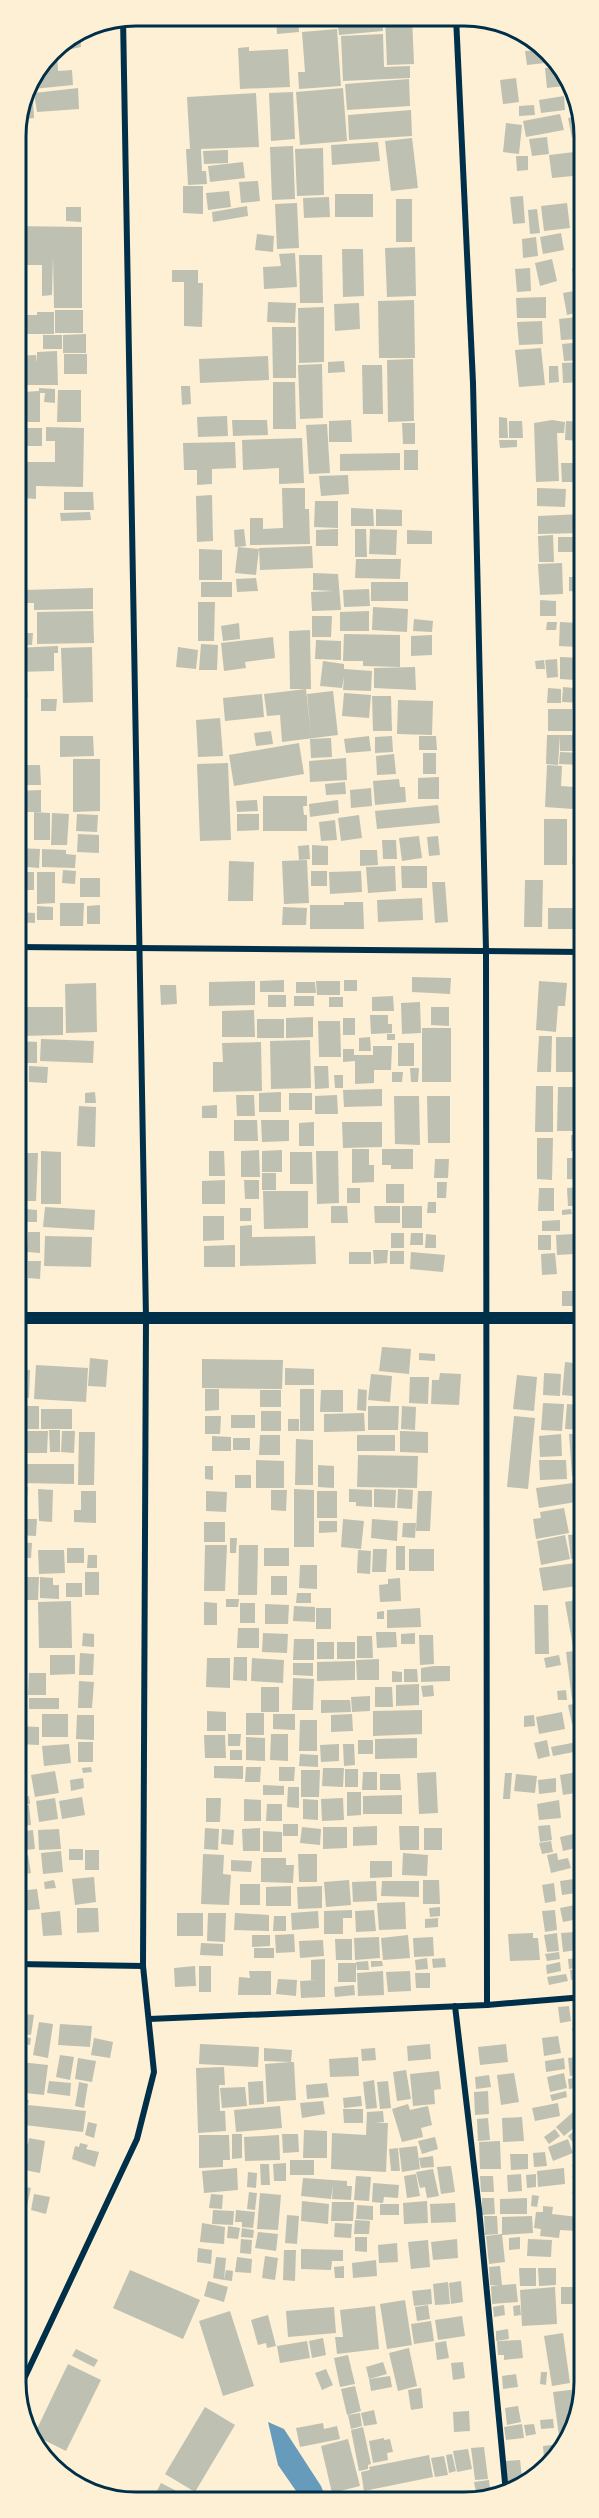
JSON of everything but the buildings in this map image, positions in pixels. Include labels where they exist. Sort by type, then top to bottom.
[{"type":"main road","points":[[26,1318],[573,1318]]},
{"type":"street","points":[[456,26],[473,382],[486,950],[486,2005]]},
{"type":"street","points":[[26,2375],[137,2139],[154,2072],[143,1966],[146,1317],[123,27]]},
{"type":"street","points":[[26,947],[574,952]]},
{"type":"street","points":[[26,1964],[143,1966]]},
{"type":"street","points":[[148,2019],[486,2005],[573,1997]]},
{"type":"street","points":[[455,2006],[479,2210],[505,2484]]},
{"type":"water","points":[[268,2422],[284,2429],[323,2492],[297,2492],[278,2465]]}]
